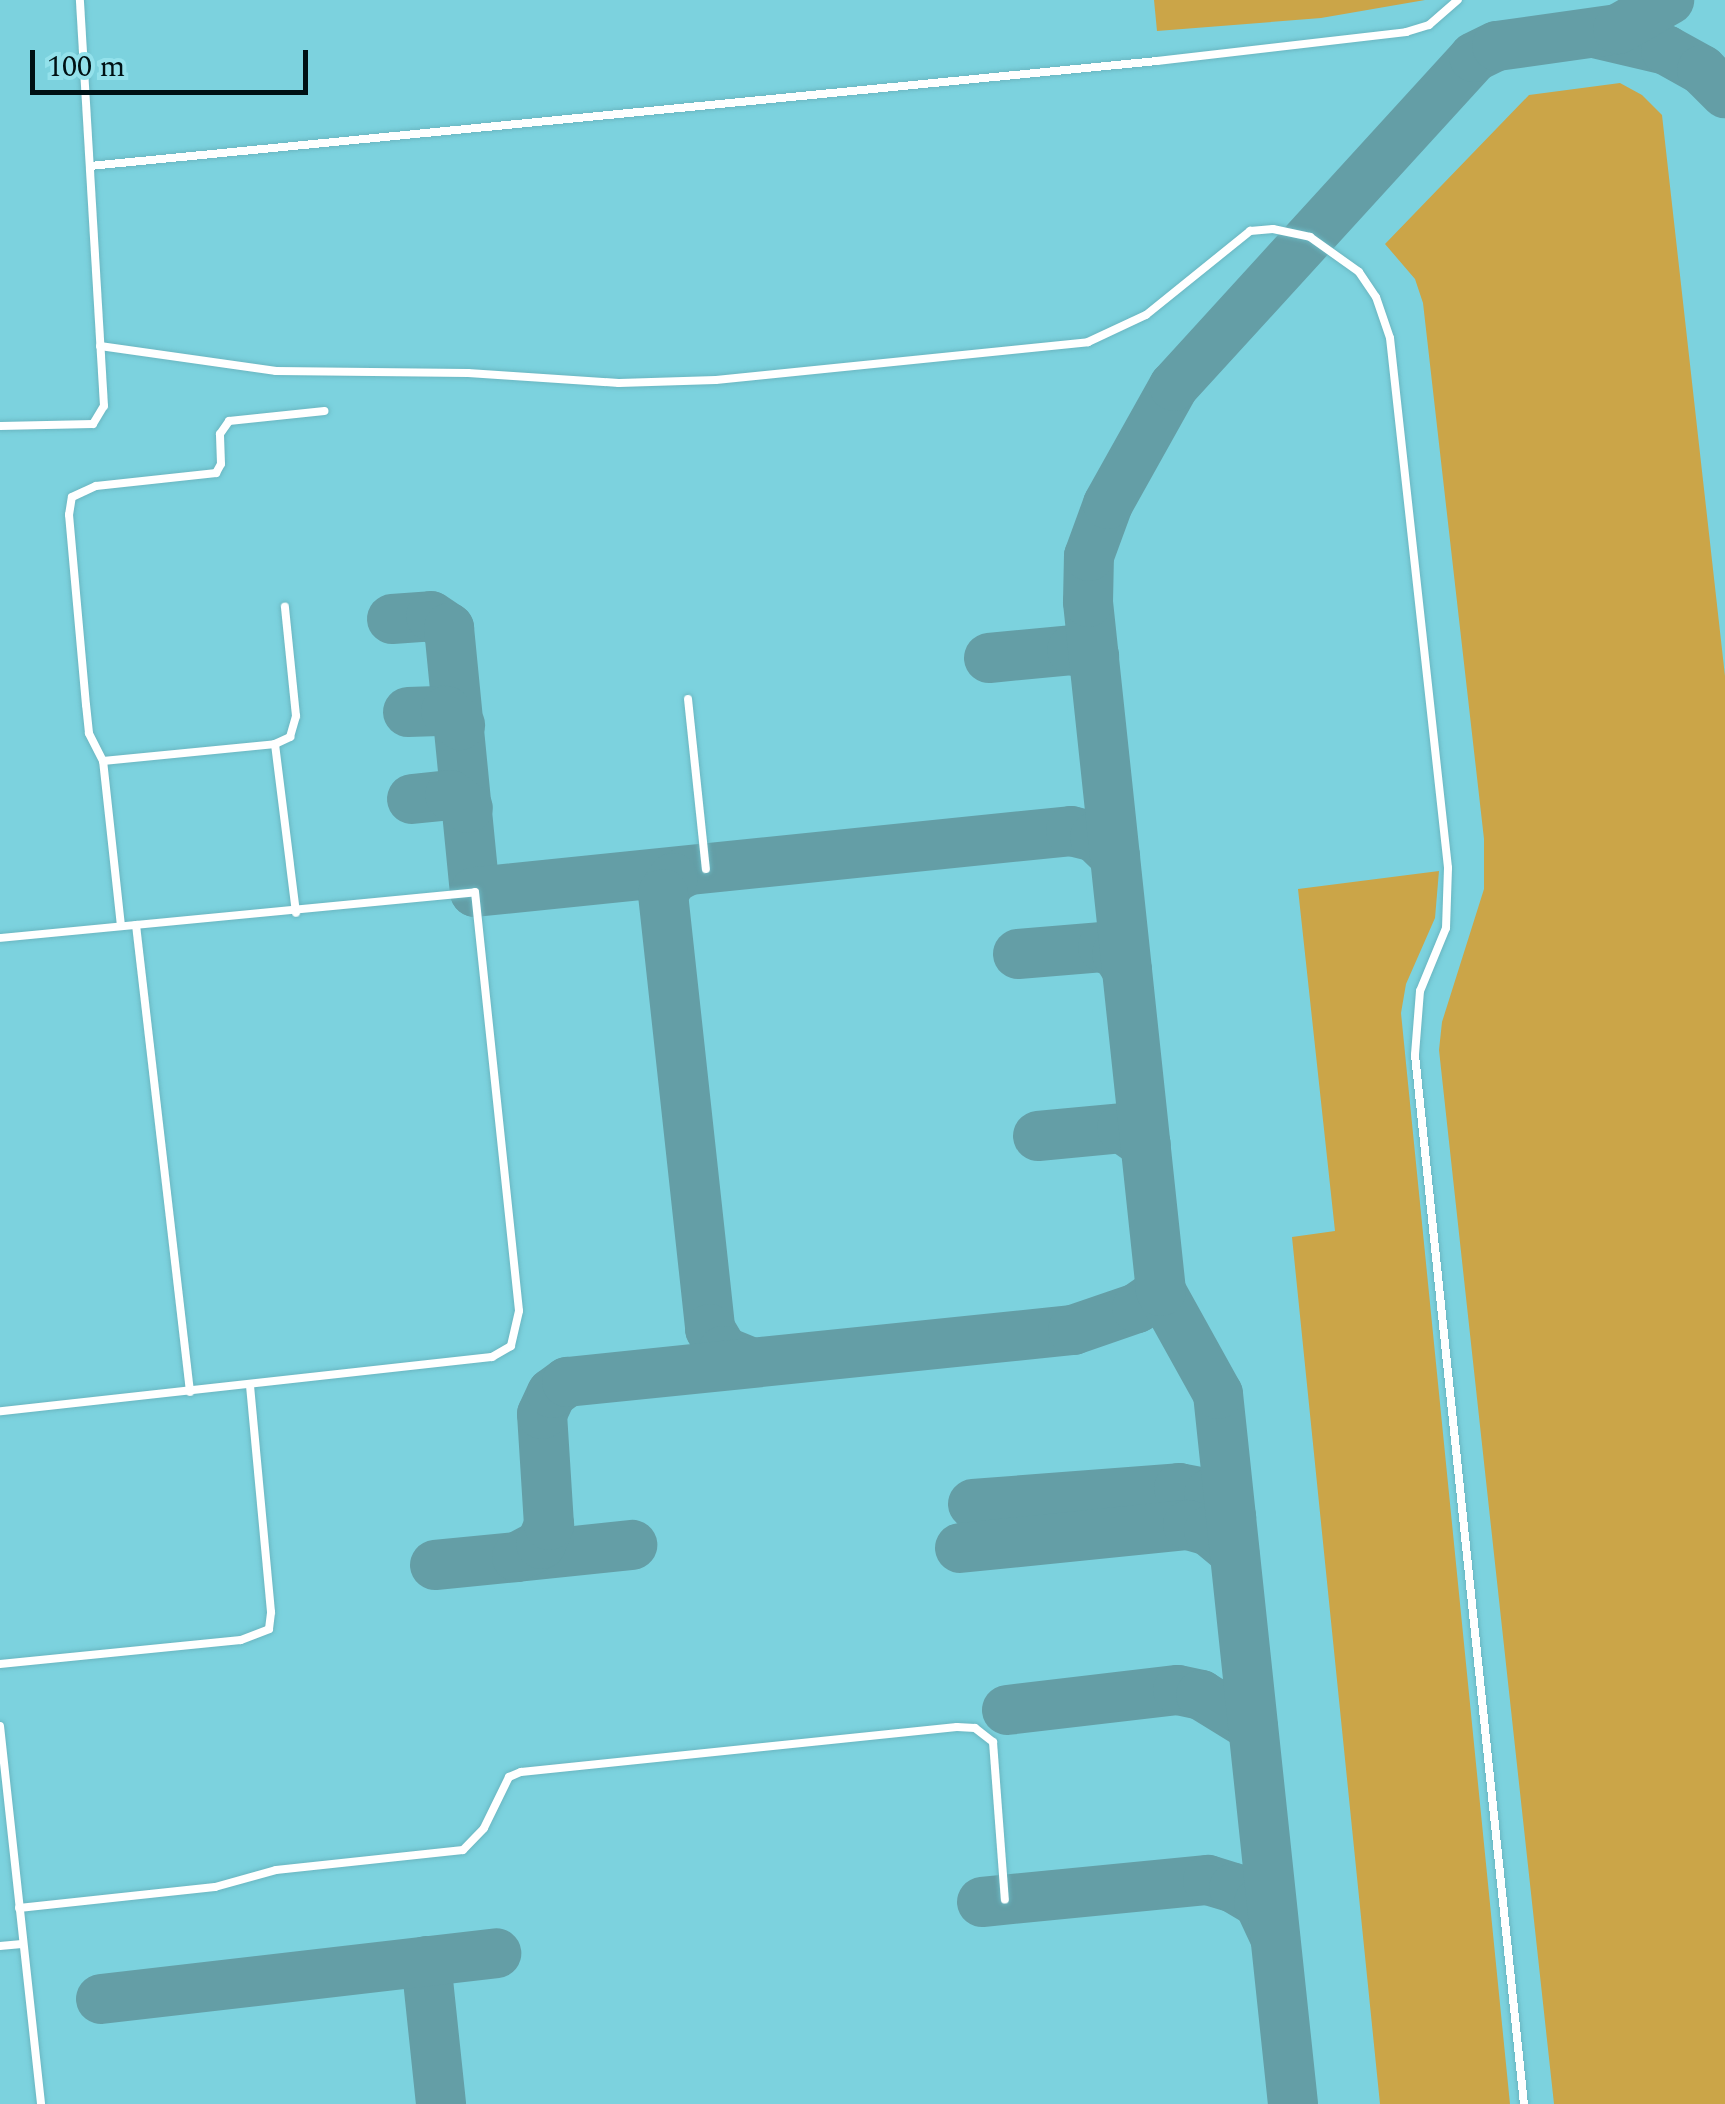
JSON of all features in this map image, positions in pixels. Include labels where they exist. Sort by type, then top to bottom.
[{"type":"lane","points":[[0,426],[98,422],[106,396],[80,0]]},
{"type":"lane","points":[[90,166],[1138,63],[1406,32],[1429,25],[1458,0]]},
{"type":"lane","points":[[100,346],[276,371],[468,373],[619,382],[716,380],[1108,336],[1167,300],[1250,231],[1272,229],[1310,237],[1359,272],[1376,297],[1390,338],[1448,868],[1446,928],[1420,990],[1415,1055],[1524,2104]]},
{"type":"lane","points":[[121,926],[103,762],[89,734],[69,514],[72,496],[96,486],[216,473],[222,464],[220,434],[229,421],[324,411]]},
{"type":"lane","points":[[103,762],[275,744],[290,738],[296,725],[286,607]]},
{"type":"lane","points":[[688,699],[706,869]]},
{"type":"lane","points":[[275,744],[296,913]]},
{"type":"lane","points":[[0,938],[296,913],[474,892],[518,1325],[511,1346],[492,1357],[0,1410]]},
{"type":"lane","points":[[136,924],[190,1392]]},
{"type":"lane","points":[[0,1664],[241,1640],[269,1629],[271,1612],[250,1386]]},
{"type":"lane","points":[[0,1726],[41,2104]]},
{"type":"lane","points":[[20,1908],[215,1887],[276,1870],[463,1850],[484,1828],[510,1777],[521,1772],[957,1727],[975,1728],[993,1742],[1004,1900]]},
{"type":"lane","points":[[0,1946],[22,1944]]},
{"type":"shaded area","points":[[0,0],[1725,0],[1725,2104],[0,2104]]},
{"type":"shaded area","points":[[1154,0],[1425,0],[1321,18],[1157,31]]},
{"type":"shaded area","points":[[1620,83],[1642,95],[1662,115],[1725,676],[1725,2104],[1554,2104],[1439,1050],[1442,1022],[1484,889],[1484,839],[1423,303],[1415,279],[1385,244],[1529,95]]},
{"type":"shaded area","points":[[1439,871],[1435,918],[1406,984],[1401,1013],[1510,2104],[1380,2104],[1292,1237],[1335,1231],[1298,889]]},
{"type":"taxiway","points":[[1293,2104],[1218,1394],[1161,1291],[1088,602],[1089,556],[1108,504],[1174,386],[1474,57],[1497,46],[1618,29],[1669,0]]},
{"type":"taxiway","points":[[1598,34],[1666,50],[1702,70],[1725,93]]},
{"type":"taxiway","points":[[392,619],[431,616],[449,628],[475,892],[1071,831],[1095,837],[1115,856]]},
{"type":"taxiway","points":[[989,658],[1072,650],[1094,656]]},
{"type":"taxiway","points":[[408,712],[446,711],[460,725]]},
{"type":"taxiway","points":[[412,799],[450,795],[468,808]]},
{"type":"taxiway","points":[[685,872],[673,878],[663,894],[710,1329],[723,1351],[750,1362]]},
{"type":"taxiway","points":[[1018,954],[1103,947],[1117,954],[1127,970]]},
{"type":"taxiway","points":[[1038,1136],[1122,1128],[1146,1145]]},
{"type":"taxiway","points":[[435,1565],[517,1557],[541,1544],[549,1525],[542,1414],[552,1393],[567,1382],[1073,1330],[1137,1308],[1161,1291]]},
{"type":"taxiway","points":[[973,1504],[1179,1488],[1209,1494],[1231,1517]]},
{"type":"taxiway","points":[[960,1548],[1188,1525],[1209,1531],[1234,1552]]},
{"type":"taxiway","points":[[517,1557],[632,1545]]},
{"type":"taxiway","points":[[1007,1710],[1178,1690],[1201,1695],[1253,1727]]},
{"type":"taxiway","points":[[982,1902],[1208,1880],[1234,1888],[1259,1903],[1275,1937]]},
{"type":"taxiway","points":[[101,1999],[496,1953]]},
{"type":"taxiway","points":[[426,1961],[441,2104]]}]
